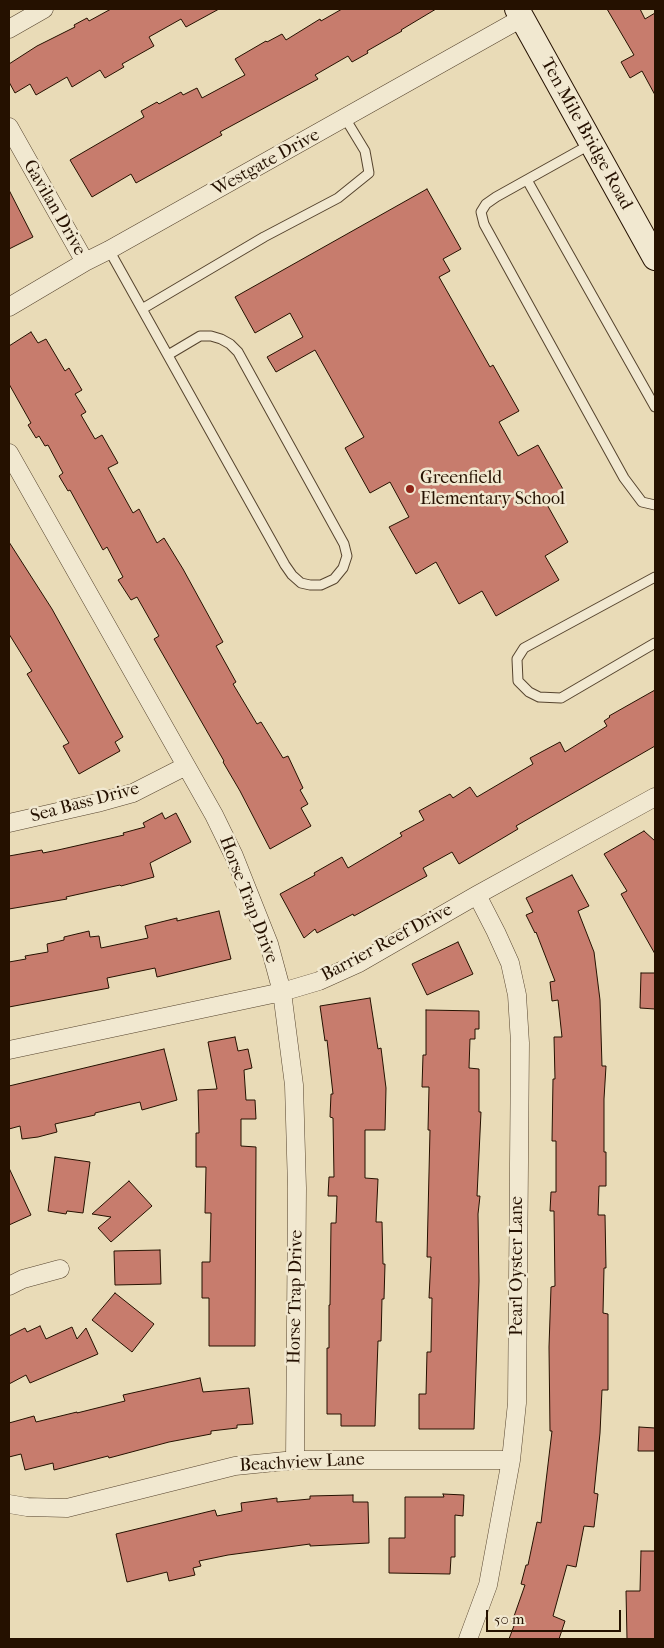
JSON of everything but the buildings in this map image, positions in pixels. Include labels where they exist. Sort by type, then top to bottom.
[{"type":"street","points":[[9,29],[44,9]]},
{"type":"street","name":"Westgate Drive","points":[[9,307],[85,262],[345,118],[519,13]]},
{"type":"street","name":"Ten Mile Bridge Road","points":[[519,13],[655,258]]},
{"type":"street","name":"Gavilan Drive","points":[[9,127],[85,262]]},
{"type":"street","name":"Horse Trap Drive","points":[[9,454],[214,815],[234,856],[269,944],[282,992],[291,1049],[296,1128],[294,1460]]},
{"type":"street","name":"Sea Bass Drive","points":[[9,823],[133,793],[186,766]]},
{"type":"street","name":"Barrier Reef Drive","points":[[9,1050],[282,992],[320,980],[359,963],[477,895],[655,797]]},
{"type":"street","name":"Pearl Oyster Lane","points":[[468,1639],[488,1585],[511,1460],[517,1403],[519,1033],[517,995],[510,964],[477,895]]},
{"type":"street","points":[[9,1286],[23,1279],[60,1268]]},
{"type":"street","name":"Beachview Lane","points":[[9,1504],[27,1507],[67,1508],[234,1466],[294,1460],[511,1460]]},
{"type":"lane","points":[[142,309],[264,237],[338,198],[369,173],[365,151],[345,118]]},
{"type":"lane","points":[[592,144],[486,204],[481,212],[484,224],[630,487],[642,502],[655,505]]},
{"type":"lane","points":[[527,180],[655,407]]},
{"type":"lane","points":[[109,250],[142,309],[292,575],[310,586],[321,585],[334,579],[344,568],[347,556],[344,544],[238,352],[221,339],[211,336],[200,336],[168,355]]},
{"type":"lane","points":[[655,577],[524,648],[517,659],[518,681],[528,692],[540,697],[561,698],[655,643]]},
{"type":"place","name":"Greenfield Elementary School","points":[[410,489]]}]
